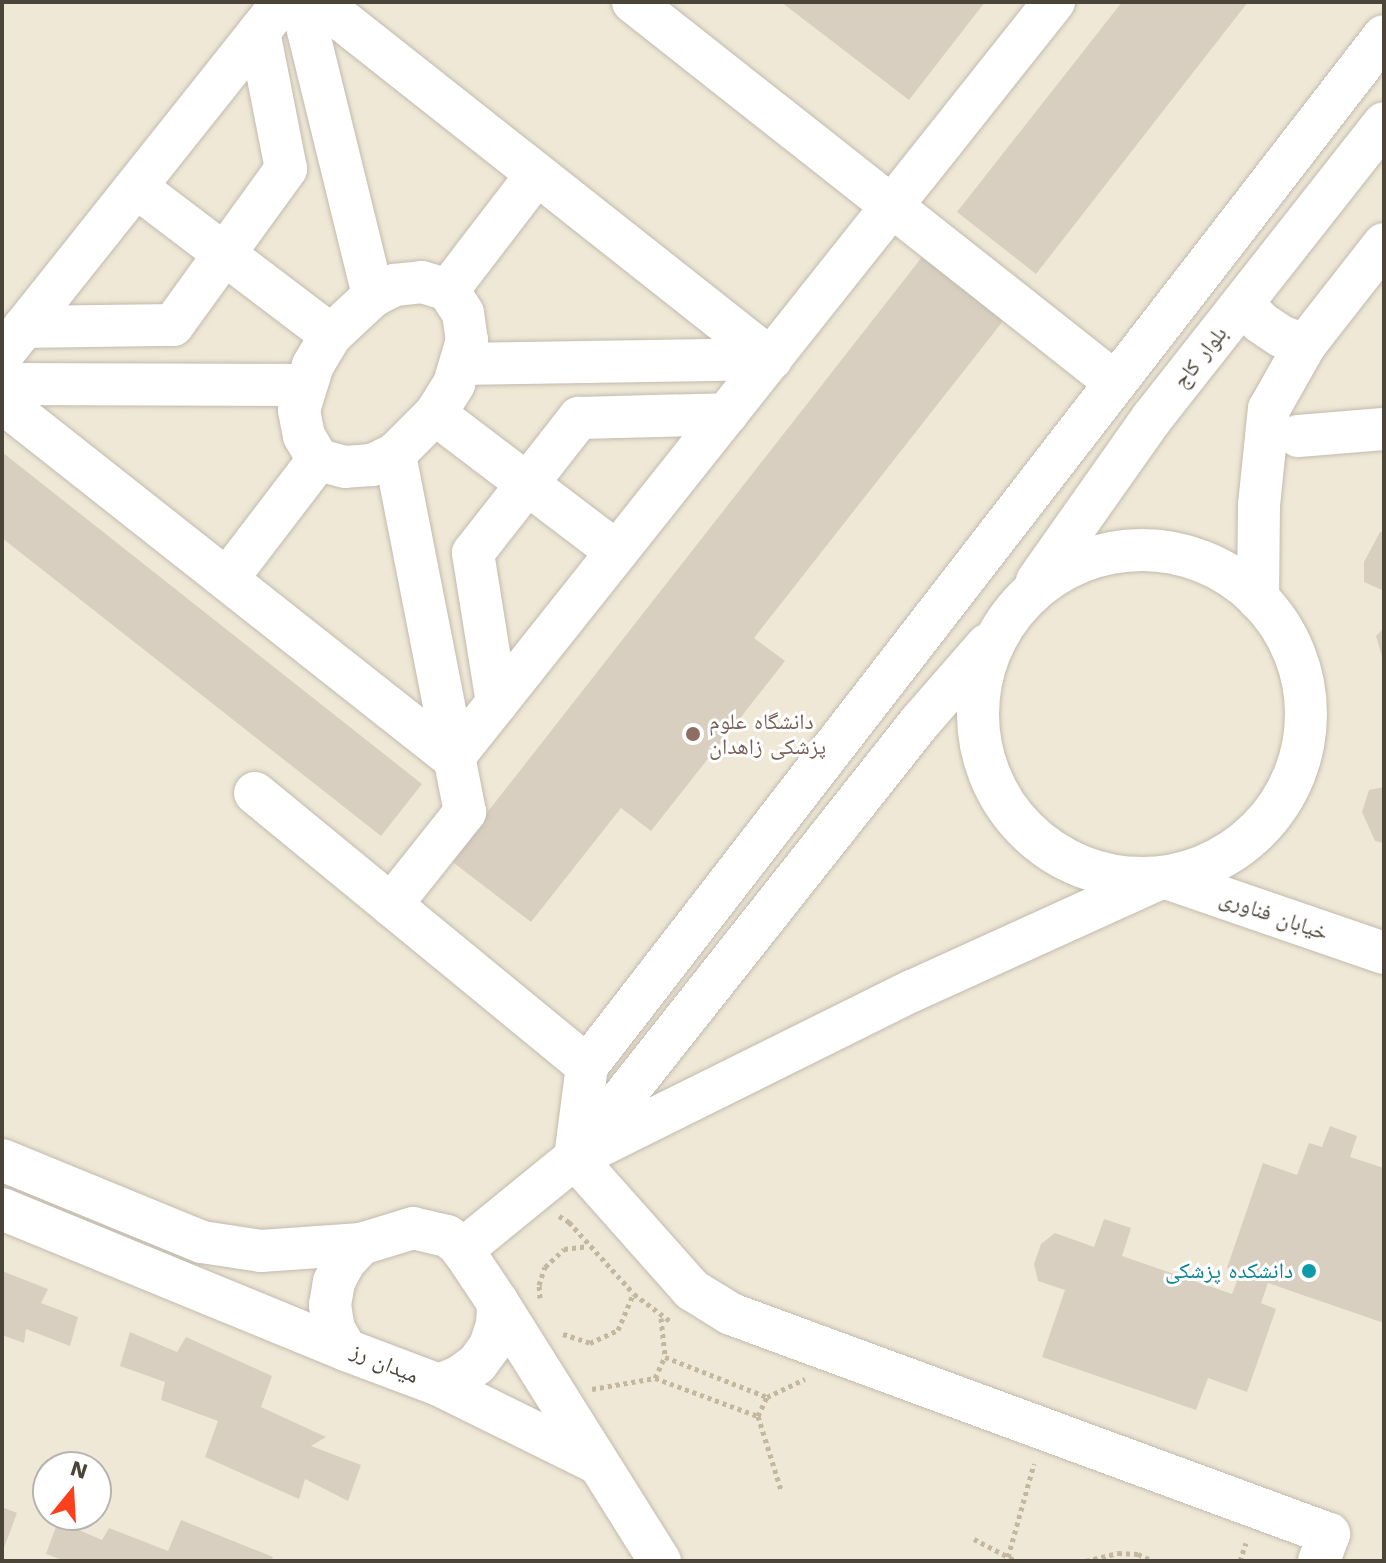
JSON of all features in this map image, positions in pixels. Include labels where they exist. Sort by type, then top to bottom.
[{"type":"street","points":[[301,2],[373,296]]},
{"type":"street","points":[[319,2],[771,359]]},
{"type":"street","points":[[633,2],[1116,383]]},
{"type":"street","points":[[453,758],[1054,2]]},
{"type":"street","points":[[13,341],[271,17]]},
{"type":"street","points":[[13,341],[173,325],[286,169],[271,17]]},
{"type":"street","points":[[575,1158],[599,1051],[1384,36]]},
{"type":"street","name":"بلوار کاج","points":[[1025,598],[1152,418],[1384,123]]},
{"type":"street","points":[[448,290],[537,174]]},
{"type":"street","points":[[136,187],[331,335]]},
{"type":"street","points":[[1258,599],[1259,505],[1269,409],[1305,345],[1384,244]]},
{"type":"street","points":[[422,282],[448,290],[463,313],[467,340],[463,364],[435,414],[395,454],[372,465],[345,467],[318,460],[304,436],[299,410],[304,385],[331,335],[373,296],[395,285],[422,282]]},
{"type":"street","points":[[1243,303],[1260,322],[1281,336],[1305,345]]},
{"type":"street","points":[[463,364],[771,359]]},
{"type":"street","points":[[2,384],[304,385]]},
{"type":"street","points":[[2,402],[453,758]]},
{"type":"street","points":[[435,414],[617,552]]},
{"type":"street","points":[[497,703],[473,553],[579,418],[727,414]]},
{"type":"street","points":[[1298,436],[1384,429]]},
{"type":"street","points":[[391,905],[465,812],[395,454]]},
{"type":"street","points":[[227,579],[318,460]]},
{"type":"street","points":[[462,1250],[575,1158],[920,722],[1025,598],[1053,576],[1087,559],[1123,552],[1160,551],[1196,560],[1229,576],[1258,599],[1283,631],[1299,668],[1306,708],[1303,748],[1290,786],[1268,820],[1238,847],[1202,867],[1163,877],[912,991],[575,1158]]},
{"type":"street","points":[[999,632],[981,675],[977,720],[985,764],[1005,806],[1035,840],[1074,864],[1118,877],[1163,877]]},
{"type":"street","points":[[255,793],[391,905],[599,1051],[646,1068]]},
{"type":"street","name":"خیابان فناوری","points":[[1163,877],[1384,953]]},
{"type":"street","points":[[575,1158],[692,1290],[731,1314],[1329,1534],[1319,1561]]},
{"type":"street","points":[[2,1160],[202,1242],[261,1251],[361,1244],[413,1228],[447,1236],[462,1250],[498,1303],[660,1561]]},
{"type":"street","points":[[56,1231],[73,1189]]},
{"type":"street","points":[[2,1209],[346,1350]]},
{"type":"street","name":"میدان رز","points":[[361,1244],[339,1271],[330,1305],[334,1329],[346,1350],[439,1385],[459,1377],[477,1364],[490,1346],[497,1325],[498,1303]]},
{"type":"street","points":[[439,1385],[597,1463]]},
{"type":"path","points":[[549,1210],[569,1222],[634,1294],[661,1318],[675,1323]]},
{"type":"path","points":[[542,1307],[539,1285],[545,1267],[564,1249],[588,1246]]},
{"type":"path","points":[[554,1329],[590,1343],[618,1330],[634,1294]]},
{"type":"path","points":[[655,1378],[665,1357],[661,1318]]},
{"type":"path","points":[[665,1357],[767,1397]]},
{"type":"path","points":[[781,1490],[758,1416],[767,1397],[818,1374]]},
{"type":"path","points":[[582,1391],[655,1378],[758,1416]]},
{"type":"path","points":[[1008,1557],[1038,1451]]},
{"type":"path","points":[[1240,1561],[1248,1538]]},
{"type":"path","points":[[974,1539],[1016,1561]]},
{"type":"path","points":[[1086,1561],[1118,1553],[1138,1554],[1153,1561]]},
{"type":"shaded area","name":"دانشگاه علوم پزشکی زاهدان","points":[[2,2],[1384,2],[1384,1561],[2,1561]]},
{"type":"building","points":[[781,2],[985,2],[909,100]]},
{"type":"building","points":[[1122,2],[1248,2],[1036,274],[957,212]]},
{"type":"building","points":[[922,257],[1003,321],[754,638],[785,661],[651,831],[621,808],[531,922],[450,860]]},
{"type":"building","points":[[2,452],[422,784],[381,836],[2,538]]},
{"type":"building","points":[[1384,531],[1384,591],[1364,582],[1364,562],[1380,532]]},
{"type":"building","points":[[1384,628],[1384,659],[1383,660],[1376,636]]},
{"type":"building","points":[[1384,787],[1384,843],[1375,841],[1362,812],[1369,790]]},
{"type":"building","name":"دانشکده پزشکی","points":[[1330,1126],[1357,1136],[1350,1157],[1384,1168],[1384,1323],[1268,1283],[1261,1303],[1276,1309],[1247,1392],[1208,1378],[1196,1410],[1042,1357],[1065,1290],[1038,1281],[1034,1264],[1041,1244],[1055,1233],[1094,1247],[1104,1219],[1131,1228],[1122,1256],[1232,1294],[1240,1273],[1227,1268],[1263,1163],[1297,1175],[1309,1143],[1322,1147]]},
{"type":"building","points":[[2,1271],[48,1289],[41,1303],[78,1317],[70,1346],[26,1329],[24,1343],[2,1335]]},
{"type":"building","points":[[130,1332],[177,1352],[186,1337],[272,1376],[261,1407],[326,1437],[311,1446],[361,1465],[348,1501],[305,1479],[299,1499],[205,1457],[218,1421],[161,1400],[165,1382],[120,1366]]},
{"type":"building","points":[[2,1507],[17,1513],[2,1553]]},
{"type":"building","points":[[181,1520],[273,1557],[271,1561],[65,1561],[46,1554],[54,1531],[81,1531],[102,1540],[112,1529],[168,1551]]},
{"type":"place","name":"دانشگاه علوم پزشکی زاهدان","points":[[693,734]]},
{"type":"place","name":"دانشکده پزشکی","points":[[1309,1271]]}]
